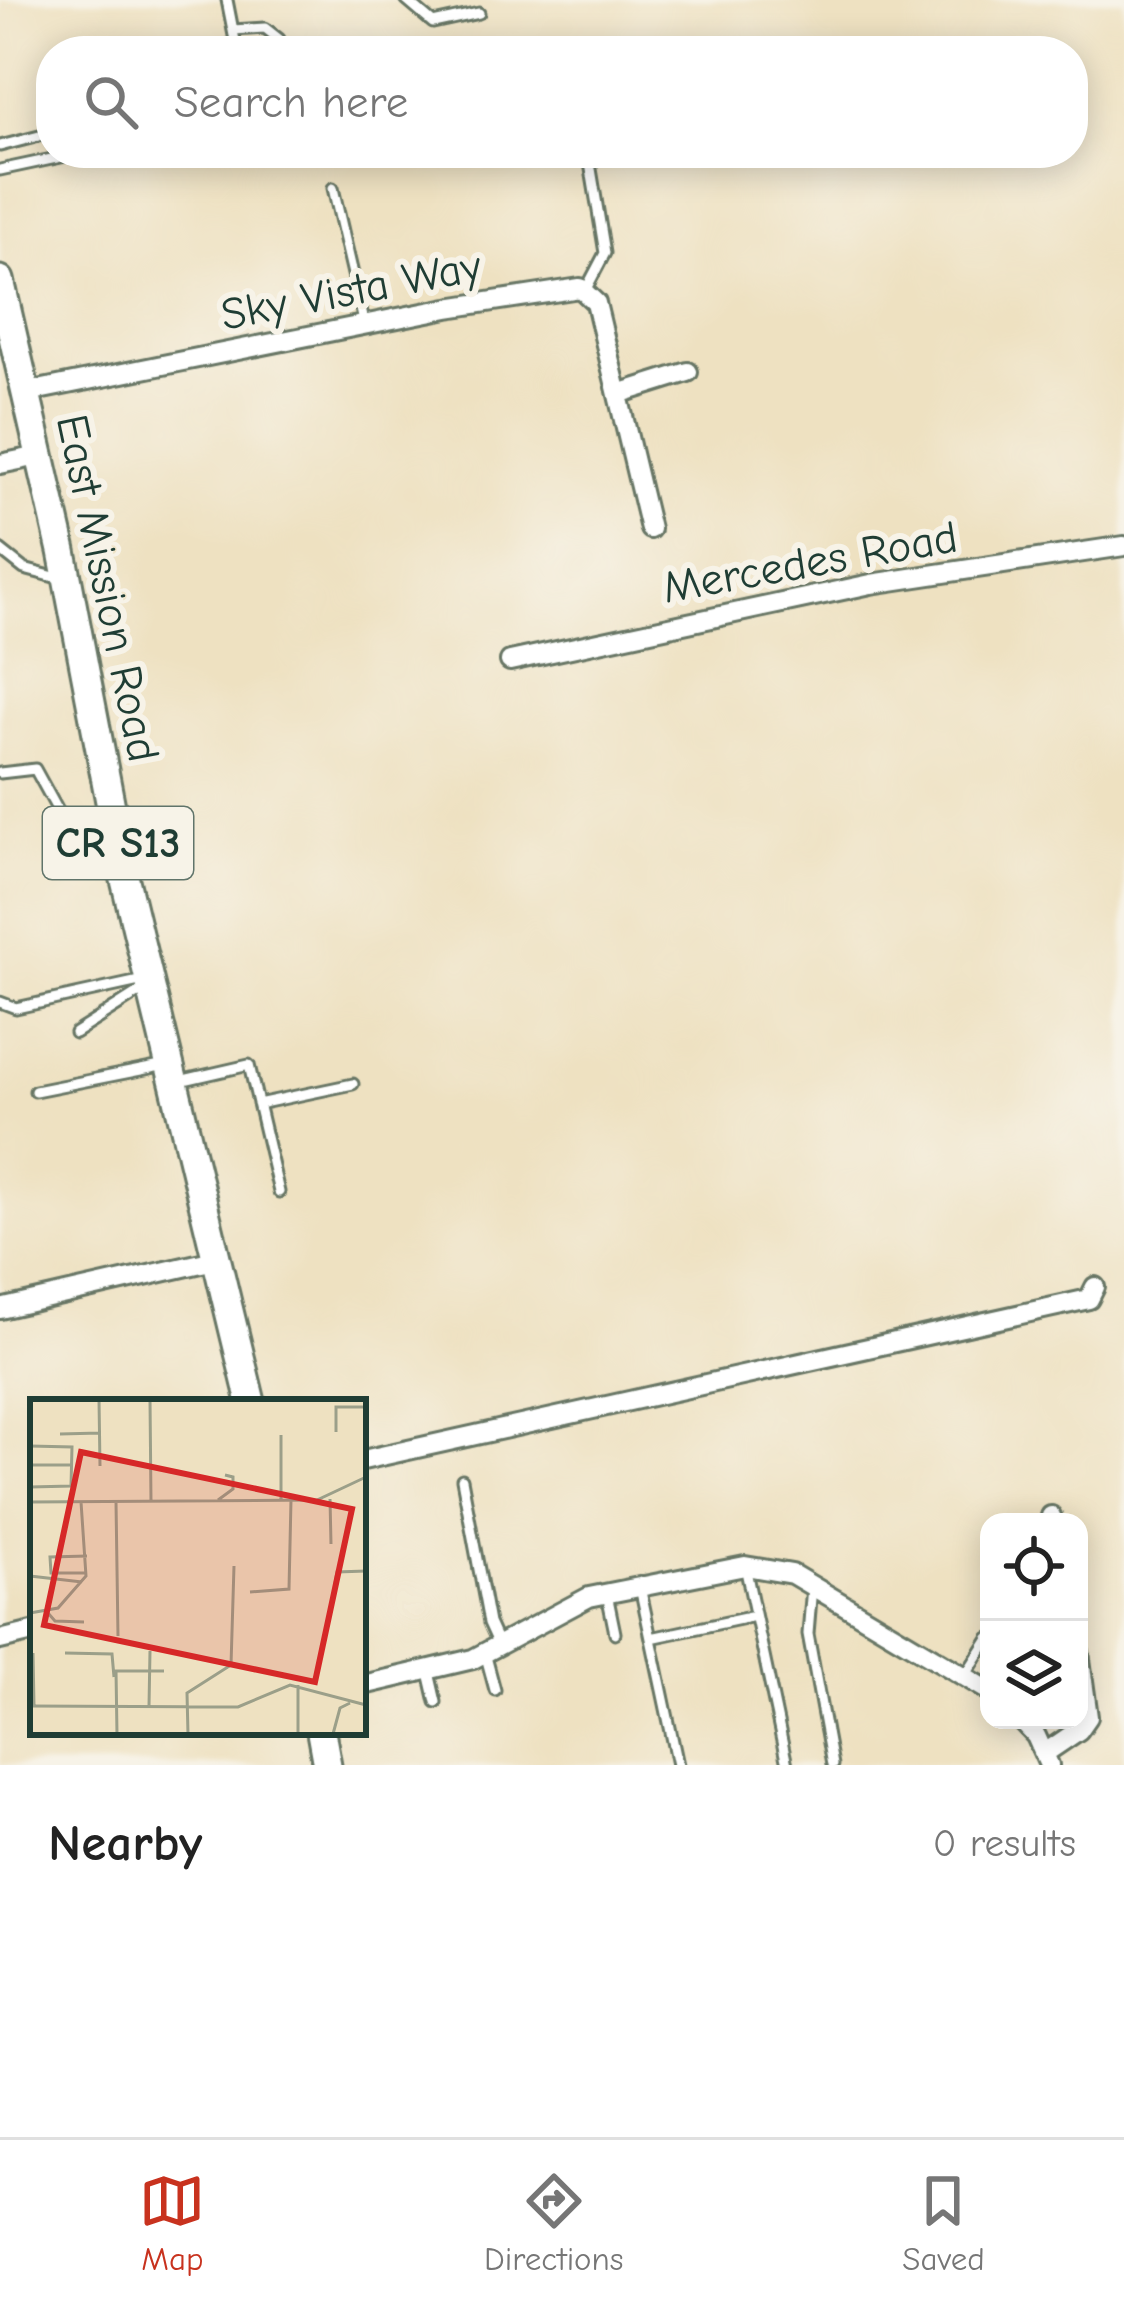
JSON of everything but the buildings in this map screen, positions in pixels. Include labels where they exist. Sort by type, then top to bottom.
[{"type":"main road","name":"East Mission Road","points":[[0,280],[68,580],[118,845],[250,1399]]},
{"type":"main road","points":[[322,1735],[327,1765]]},
{"type":"street","name":"Sky Vista Way","points":[[23,393],[554,290],[585,291]]},
{"type":"street","points":[[585,291],[596,303],[621,393],[650,529]]},
{"type":"street","points":[[621,393],[688,372]]},
{"type":"street","points":[[0,464],[39,456]]},
{"type":"street","name":"Mercedes Road","points":[[510,661],[871,584],[1124,546]]},
{"type":"street","points":[[0,1309],[219,1259]]},
{"type":"street","points":[[366,1459],[1089,1299],[1095,1287]]},
{"type":"street","points":[[366,1684],[492,1649],[589,1597],[746,1566],[792,1574],[980,1685]]},
{"type":"street","points":[[0,1640],[30,1633]]},
{"type":"street","points":[[1027,1729],[1047,1759],[1080,1729]]},
{"type":"lane","points":[[227,0],[234,36]]},
{"type":"lane","points":[[406,0],[433,22],[479,13]]},
{"type":"lane","points":[[233,30],[265,28],[275,36]]},
{"type":"lane","points":[[0,146],[36,137]]},
{"type":"lane","points":[[0,170],[36,162]]},
{"type":"lane","points":[[585,291],[605,253],[591,168]]},
{"type":"lane","points":[[333,188],[364,326]]},
{"type":"lane","points":[[0,550],[35,573],[68,580]]},
{"type":"lane","points":[[0,773],[35,769],[74,840],[84,848],[118,845]]},
{"type":"lane","points":[[0,1001],[16,1008],[150,982]]},
{"type":"lane","points":[[75,1033],[150,982]]},
{"type":"lane","points":[[35,1091],[249,1065],[278,1192]]},
{"type":"lane","points":[[258,1104],[353,1084]]},
{"type":"lane","points":[[461,1480],[489,1623],[495,1690]]},
{"type":"lane","points":[[746,1566],[787,1765]]},
{"type":"lane","points":[[812,1586],[808,1634],[832,1765]]},
{"type":"lane","points":[[640,1587],[678,1765]]},
{"type":"lane","points":[[607,1594],[615,1633]]},
{"type":"lane","points":[[650,1637],[755,1616]]},
{"type":"lane","points":[[965,1676],[980,1652]]},
{"type":"lane","points":[[429,1670],[436,1702]]}]
